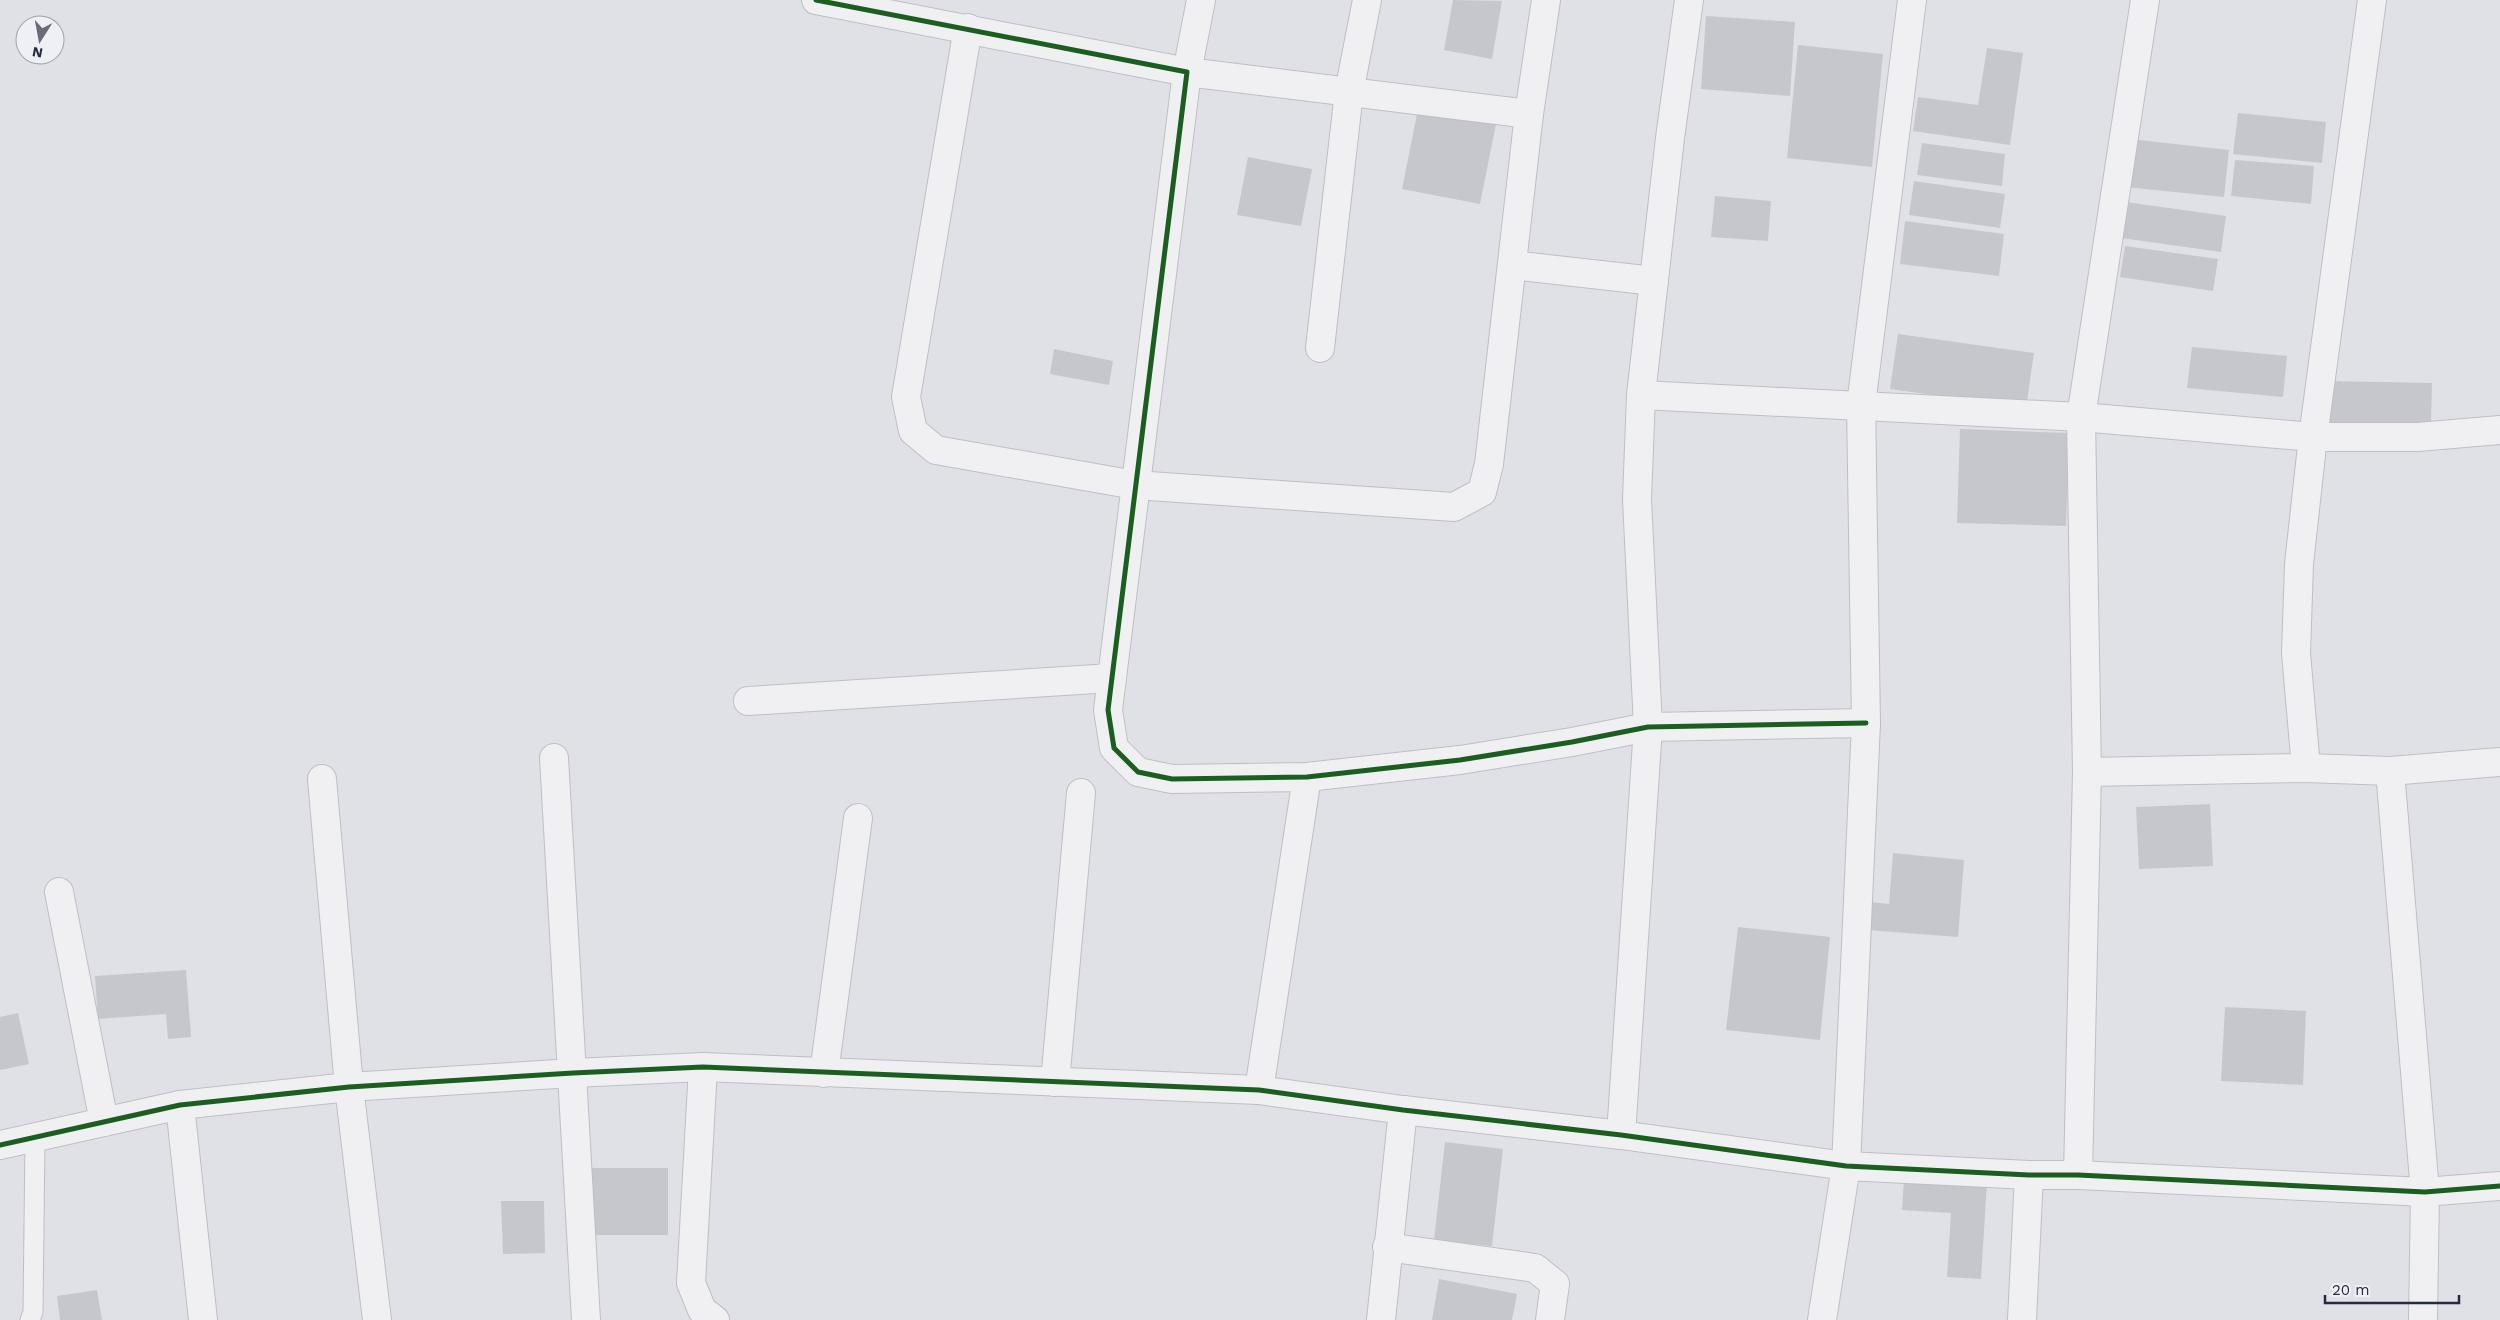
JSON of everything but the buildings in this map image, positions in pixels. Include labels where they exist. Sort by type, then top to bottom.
[{"type":"street","points":[[816,0],[1188,72],[1528,114]]},
{"type":"street","points":[[1201,0],[1188,72],[1108,710],[1114,748],[1138,772],[1172,779],[1307,777],[1460,760],[1572,742],[1648,727],[1866,722]]},
{"type":"street","points":[[1320,348],[1349,92],[1367,0]]},
{"type":"street","points":[[968,28],[906,397],[913,431],[936,450],[1135,485],[1454,507],[1482,492],[1489,464],[1528,114],[1546,0]]},
{"type":"street","points":[[1621,1135],[1648,727],[1637,498],[1641,395],[1690,0]]},
{"type":"street","points":[[1822,1320],[1846,1166],[1866,722],[1861,405],[1912,0]]},
{"type":"street","points":[[2078,1174],[2087,772],[2081,417],[2145,0]]},
{"type":"street","points":[[2306,768],[2296,653],[2299,564],[2313,437],[2372,0]]},
{"type":"street","points":[[1512,265],[1654,281]]},
{"type":"street","points":[[1641,395],[2081,417],[2313,437],[2418,437],[2500,430]]},
{"type":"street","points":[[748,701],[1112,678]]},
{"type":"street","points":[[554,758],[586,1320]]},
{"type":"street","points":[[2087,772],[2306,768],[2390,771],[2500,762]]},
{"type":"street","points":[[2390,771],[2425,1192],[2423,1320]]},
{"type":"street","points":[[1259,1090],[1307,777]]},
{"type":"street","points":[[322,779],[349,1087],[377,1320]]},
{"type":"street","points":[[1055,1082],[1081,793]]},
{"type":"street","points":[[824,1073],[858,818]]},
{"type":"street","points":[[60,892],[104,1122]]},
{"type":"street","points":[[703,1067],[691,1283],[702,1310],[716,1320]]},
{"type":"street","points":[[0,1145],[180,1105],[349,1087],[703,1067],[1259,1090],[1403,1110],[1621,1135],[1846,1166],[2029,1175],[2078,1174],[2425,1192],[2500,1186]]},
{"type":"street","points":[[180,1105],[203,1320]]},
{"type":"street","points":[[1381,1320],[1387,1247],[1403,1110]]},
{"type":"street","points":[[2022,1320],[2029,1175]]},
{"type":"street","points":[[1387,1247],[1535,1268],[1555,1284],[1550,1320]]},
{"type":"lane","points":[[30,1320],[33,1312],[35,1138]]},
{"type":"cycle path","points":[[816,0],[1187,72],[1108,710],[1114,748],[1138,772],[1172,779],[1307,777],[1460,760],[1572,742],[1648,727],[1866,723]]},
{"type":"cycle path","points":[[0,1145],[180,1105],[349,1087],[703,1067],[1259,1090],[1403,1110],[1621,1135],[1846,1166],[2425,1192],[2500,1186]]}]
